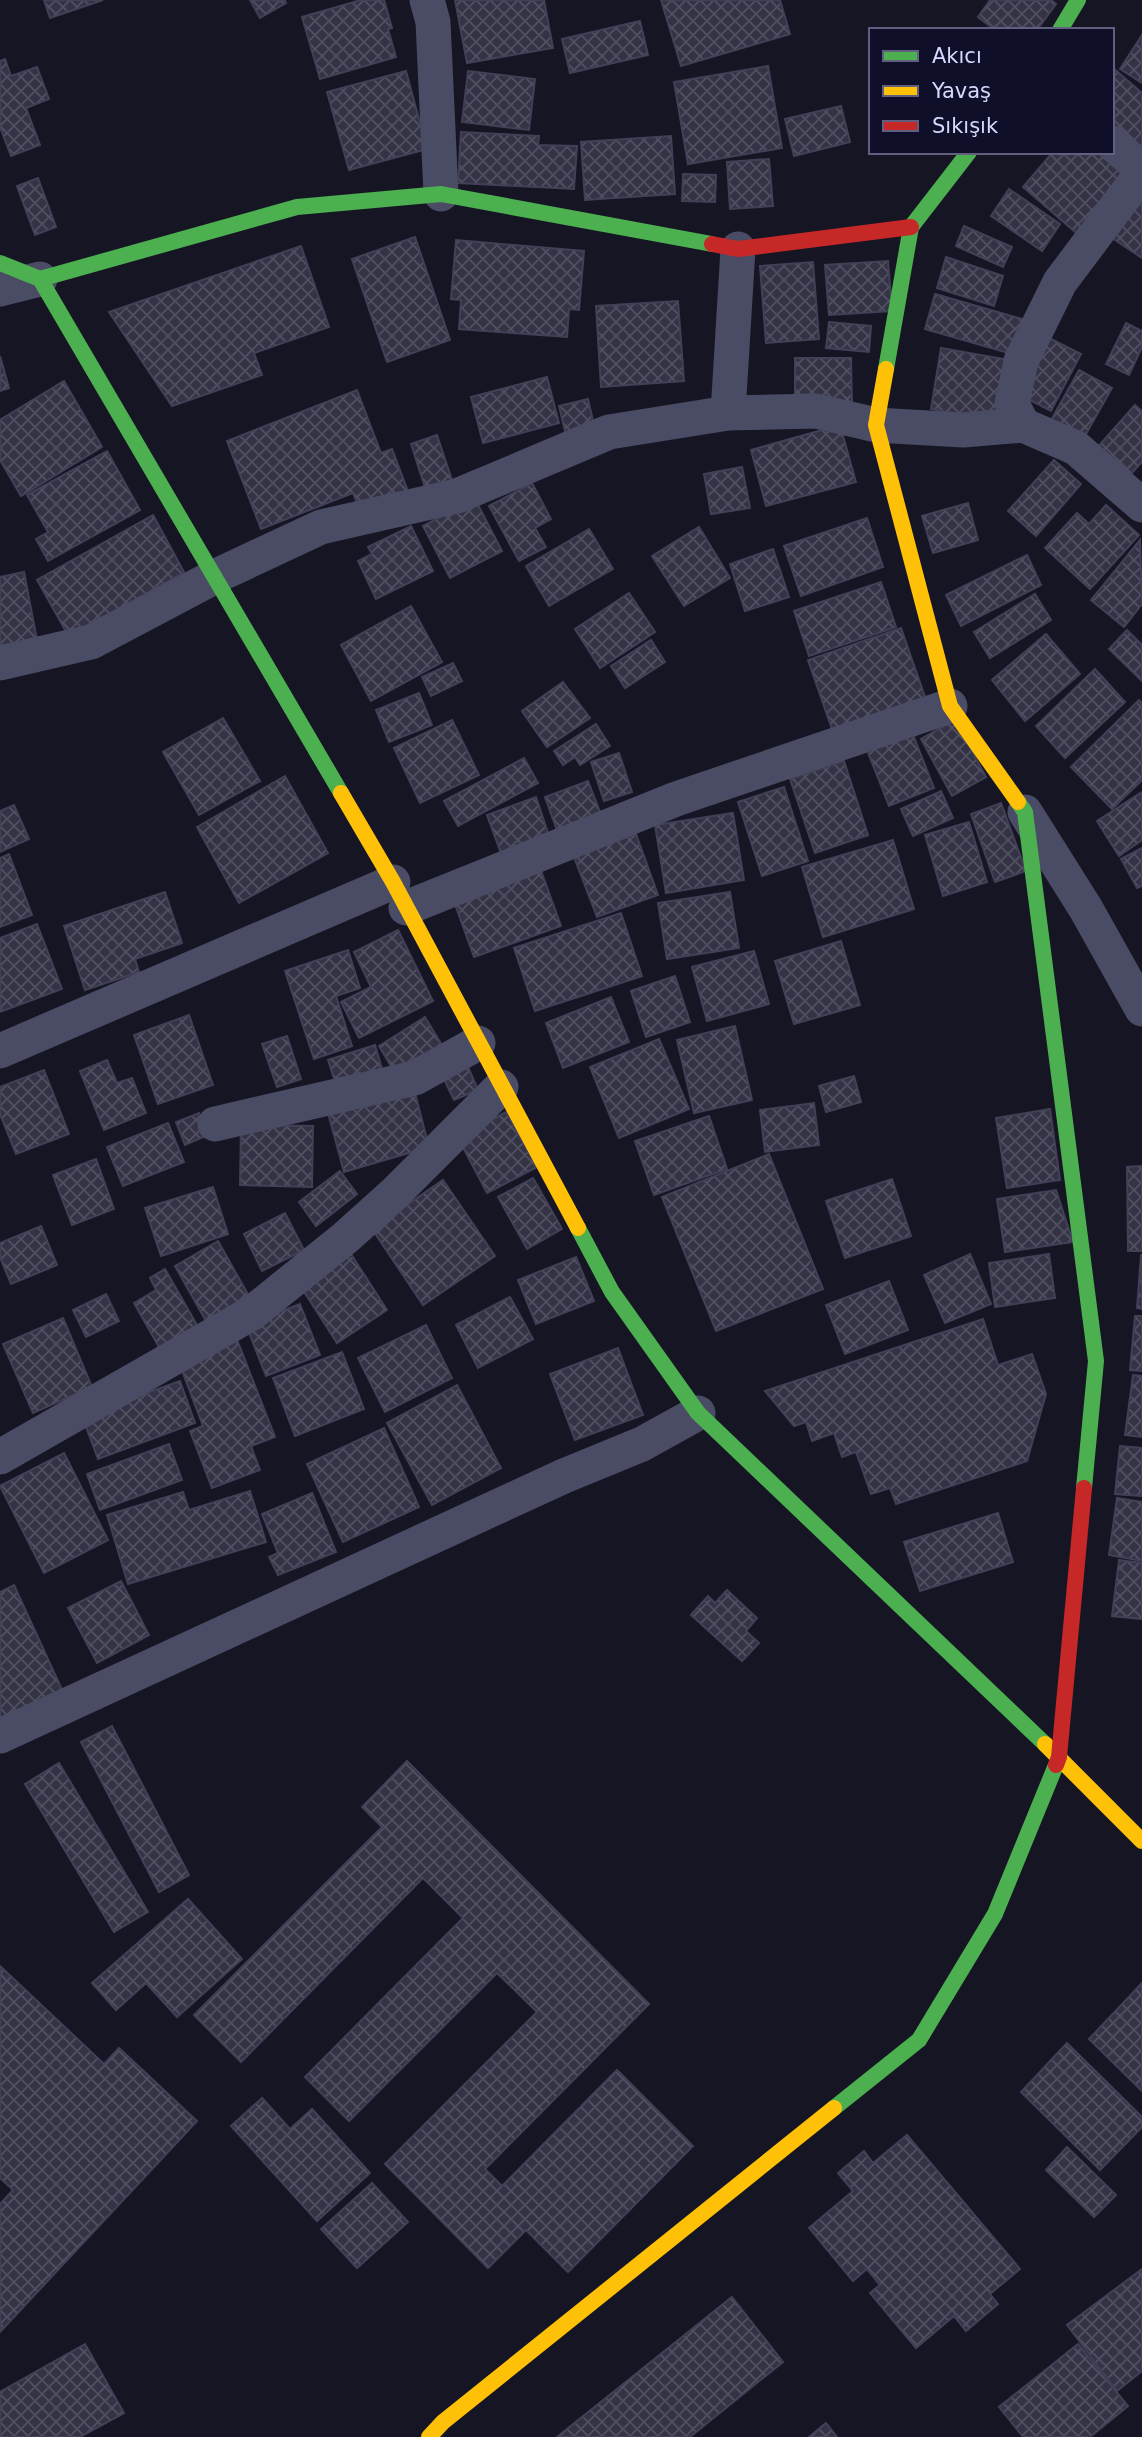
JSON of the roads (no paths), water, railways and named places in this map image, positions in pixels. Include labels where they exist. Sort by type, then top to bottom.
[{"type":"street","points":[[427,0],[433,22],[441,194]]},
{"type":"street","points":[[1061,28],[1078,0]]},
{"type":"street","points":[[1023,425],[1013,404],[1021,360],[1060,282],[1142,171],[1114,145]]},
{"type":"street","points":[[967,154],[911,227],[876,425],[950,706],[1025,812],[1086,909],[1142,1009]]},
{"type":"street","points":[[0,289],[297,207],[441,194],[738,249],[911,227]]},
{"type":"street","points":[[728,413],[738,249]]},
{"type":"street","points":[[0,263],[40,279],[399,895],[612,1292],[698,1413],[1059,1757],[1142,1841]]},
{"type":"street","points":[[0,663],[91,642],[214,577],[321,527],[457,496],[609,432],[728,413],[816,411],[876,425],[963,430],[1023,425],[1076,448],[1142,505]]},
{"type":"street","points":[[0,1051],[399,895],[950,706]]},
{"type":"street","points":[[443,2432],[919,2040],[995,1914],[1059,1757],[1096,1361],[1025,812]]},
{"type":"street","points":[[215,1124],[415,1078],[478,1043]]},
{"type":"street","points":[[0,1457],[253,1313],[394,1194],[501,1087]]},
{"type":"street","points":[[0,1736],[564,1476],[642,1444],[698,1413]]}]
